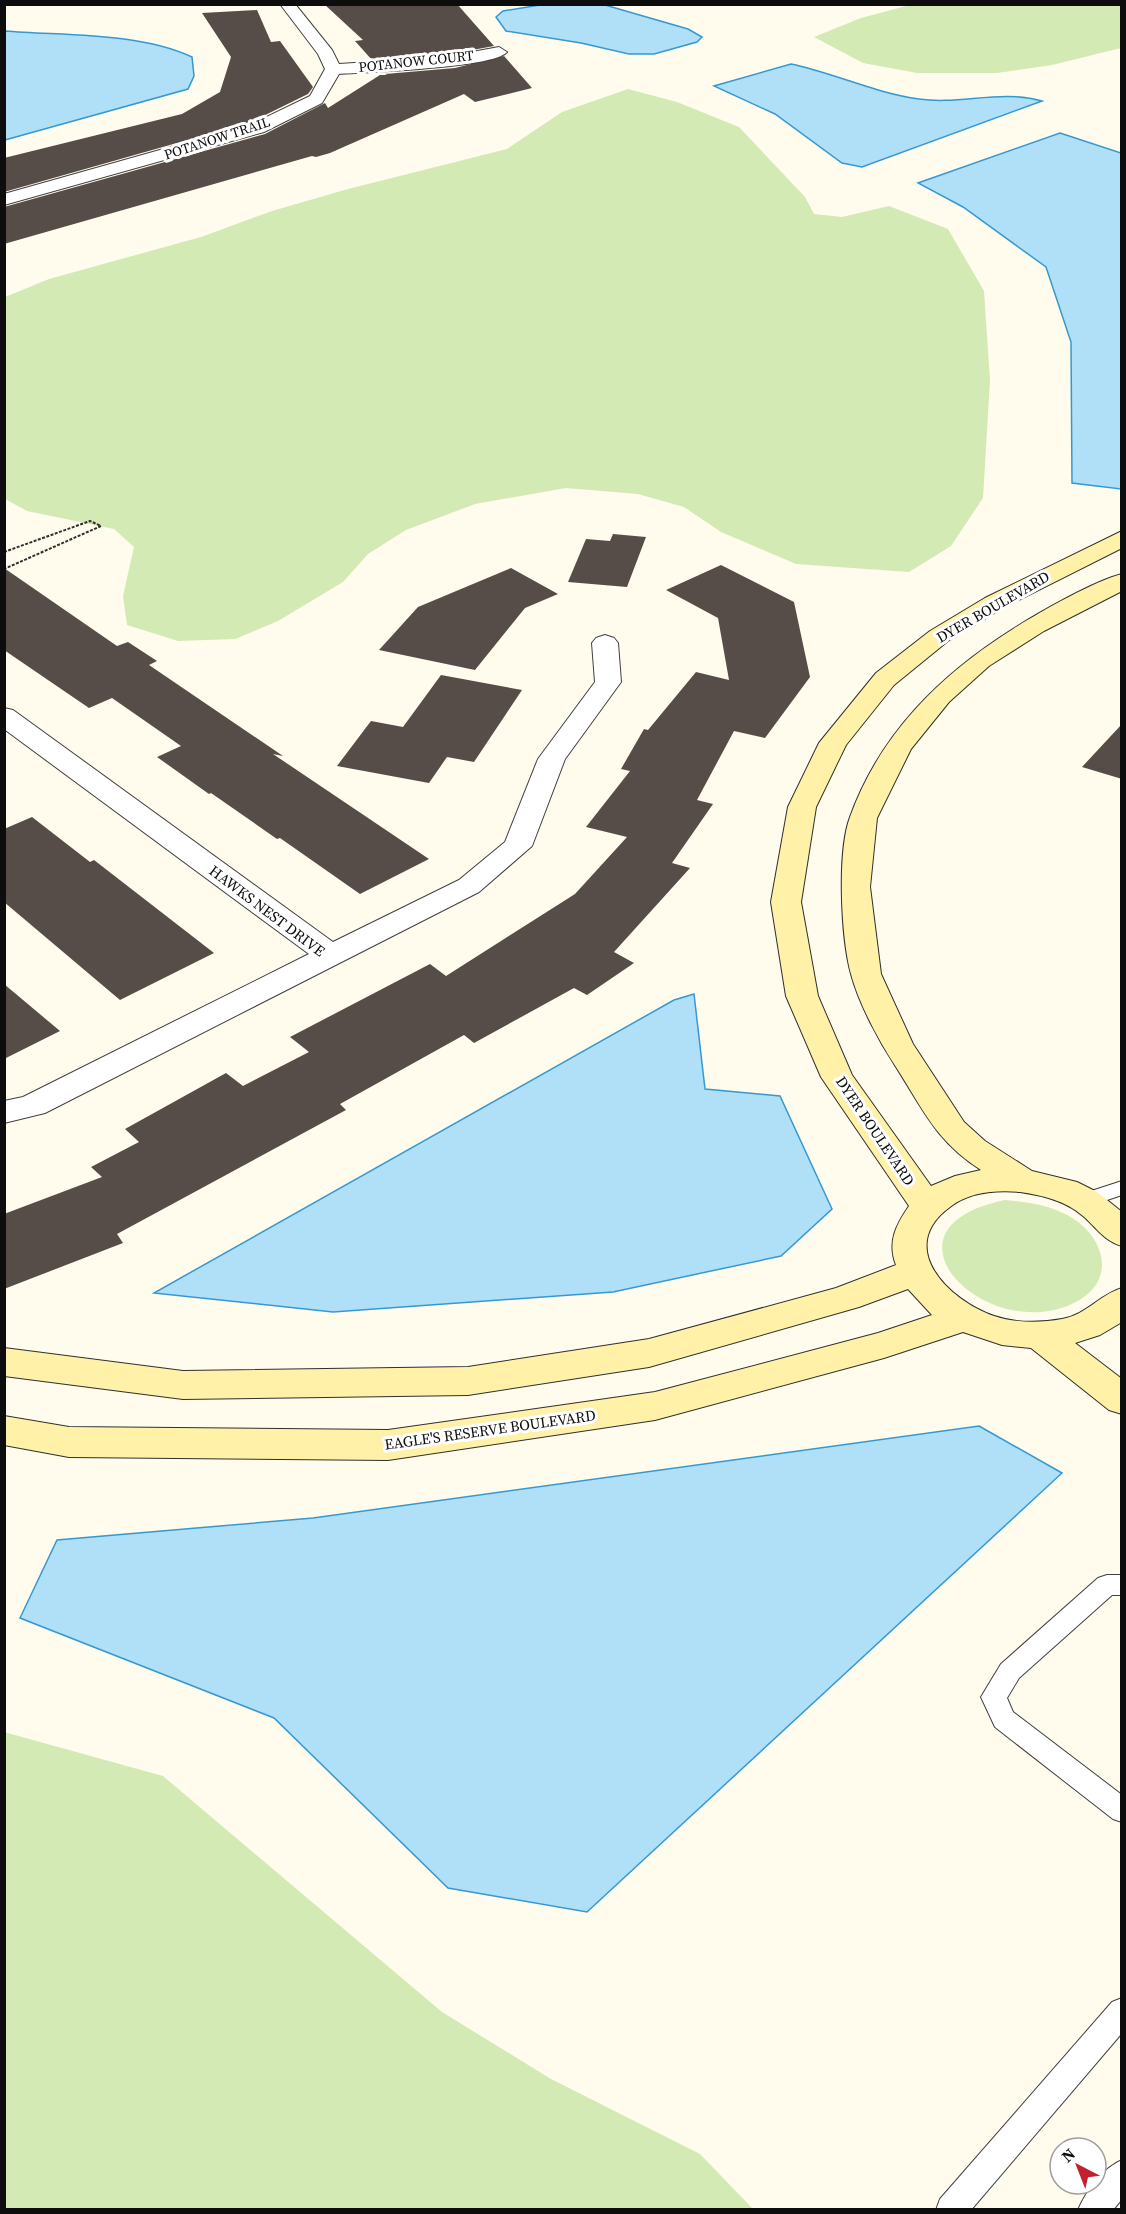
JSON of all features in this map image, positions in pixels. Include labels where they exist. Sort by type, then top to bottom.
[{"type":"street","points":[[287,4],[326,53],[333,69]]},
{"type":"street","name":"POTANOW COURT","points":[[333,69],[445,62],[498,52]]},
{"type":"street","name":"POTANOW TRAIL","points":[[4,200],[258,128],[316,99],[333,69]]},
{"type":"street","name":"DYER BOULEVARD","points":[[927,1206],[837,1077],[802,996],[786,902],[802,807],[833,743],[885,679],[939,636],[975,614],[1122,538]]},
{"type":"street","points":[[1021,1180],[973,1149],[952,1130],[897,1044],[866,974],[855,887],[863,818],[898,747],[940,696],[980,661],[1035,626],[1122,581]]},
{"type":"street","points":[[330,956],[469,886],[518,846],[552,759],[608,682],[605,643]]},
{"type":"street","name":"HAWKS NEST DRIVE","points":[[4,716],[330,956],[33,1105],[4,1112]]},
{"type":"street","points":[[1122,1234],[1086,1200],[1055,1186],[1021,1180],[984,1180],[951,1190],[927,1206],[913,1226],[909,1248],[915,1272],[933,1297],[964,1318],[1001,1332],[1041,1336],[1078,1330],[1108,1316],[1122,1301]]},
{"type":"street","points":[[4,1362],[183,1385],[468,1381],[649,1353],[846,1298],[915,1272]]},
{"type":"street","name":"EAGLE'S RESERVE BOULEVARD","points":[[4,1430],[69,1442],[388,1445],[655,1406],[884,1345],[964,1318]]},
{"type":"street","points":[[1041,1336],[1122,1400]]},
{"type":"lane","points":[[1086,1200],[1122,1188]]},
{"type":"lane","points":[[1122,1585],[1107,1585],[1010,1671],[994,1697],[1004,1719],[1122,1811]]},
{"type":"lane","points":[[951,2210],[1122,2011]]},
{"type":"lane","points":[[1093,2210],[1122,2175]]},
{"type":"path","points":[[4,552],[90,521],[101,526],[4,569]]},
{"type":"green space","points":[[910,5],[1121,5],[1121,48],[1052,65],[997,73],[917,73],[863,63],[814,37],[861,18]]},
{"type":"green space","points":[[628,89],[677,102],[739,127],[805,197],[814,214],[842,217],[889,206],[948,229],[984,291],[990,380],[983,498],[951,546],[909,572],[796,564],[721,532],[684,507],[638,494],[566,488],[475,504],[406,530],[368,554],[343,582],[278,621],[235,639],[178,641],[127,625],[123,596],[134,547],[114,529],[27,511],[5,499],[5,297],[49,279],[201,237],[272,211],[348,189],[507,149],[562,112]]},
{"type":"green space","points":[[1005,1200],[1049,1207],[1077,1221],[1088,1231],[1101,1256],[1102,1269],[1098,1282],[1089,1293],[1074,1303],[1040,1312],[1007,1309],[978,1297],[955,1278],[943,1256],[945,1234],[965,1214]]},
{"type":"green space","points":[[4,1732],[163,1776],[442,2012],[551,2079],[700,2154],[753,2209],[5,2209]]},
{"type":"water","points":[[546,4],[605,5],[688,29],[702,37],[697,42],[654,54],[629,54],[581,43],[506,31],[496,17],[503,11]]},
{"type":"water","points":[[5,31],[100,36],[148,43],[192,57],[194,76],[188,89],[5,140]]},
{"type":"water","points":[[791,64],[886,92],[919,99],[950,100],[1011,96],[1042,101],[862,167],[842,163],[775,114],[714,86]]},
{"type":"water","points":[[1060,133],[1121,153],[1121,489],[1072,483],[1071,342],[1046,267],[963,207],[918,183]]},
{"type":"water","points":[[694,994],[705,1089],[780,1096],[832,1209],[781,1256],[613,1292],[333,1312],[154,1293],[674,1000]]},
{"type":"water","points":[[979,1426],[1062,1473],[587,1912],[448,1888],[274,1718],[20,1618],[57,1540],[313,1518]]},
{"type":"building","points":[[324,4],[457,4],[494,46],[445,55],[372,60],[355,41],[363,40]]},
{"type":"building","points":[[257,10],[271,42],[280,41],[313,87],[308,94],[251,122],[4,192],[4,158],[182,114],[220,92],[231,57],[202,13]]},
{"type":"building","points":[[504,56],[532,88],[475,102],[464,94],[330,153],[312,156],[4,244],[4,207],[265,134],[325,103],[328,108],[380,75],[455,68]]},
{"type":"building","points":[[613,534],[646,537],[627,587],[568,582],[586,539],[610,541]]},
{"type":"building","points":[[721,565],[794,602],[810,677],[765,738],[734,731],[697,800],[713,804],[672,863],[690,868],[614,952],[634,963],[587,995],[574,988],[474,1043],[464,1035],[340,1104],[346,1110],[117,1234],[123,1243],[4,1289],[4,1214],[102,1177],[91,1167],[139,1142],[125,1129],[226,1073],[243,1086],[309,1052],[290,1037],[430,964],[446,976],[575,894],[627,837],[586,827],[630,771],[621,769],[644,729],[648,730],[696,672],[729,680],[718,618],[666,590]]},
{"type":"building","points":[[4,568],[117,646],[128,642],[157,661],[149,665],[283,756],[273,754],[429,859],[360,894],[280,838],[277,839],[211,793],[209,794],[157,757],[181,746],[112,698],[89,708],[4,650]]},
{"type":"building","points":[[511,568],[558,594],[525,608],[475,670],[379,650],[418,607]]},
{"type":"building","points":[[441,675],[522,690],[474,762],[447,757],[429,783],[337,766],[371,721],[403,727]]},
{"type":"building","points":[[1122,724],[1122,779],[1082,767]]},
{"type":"building","points":[[32,817],[90,862],[94,860],[214,953],[120,1000],[4,902],[4,829]]},
{"type":"building","points":[[4,984],[60,1031],[4,1059]]}]
